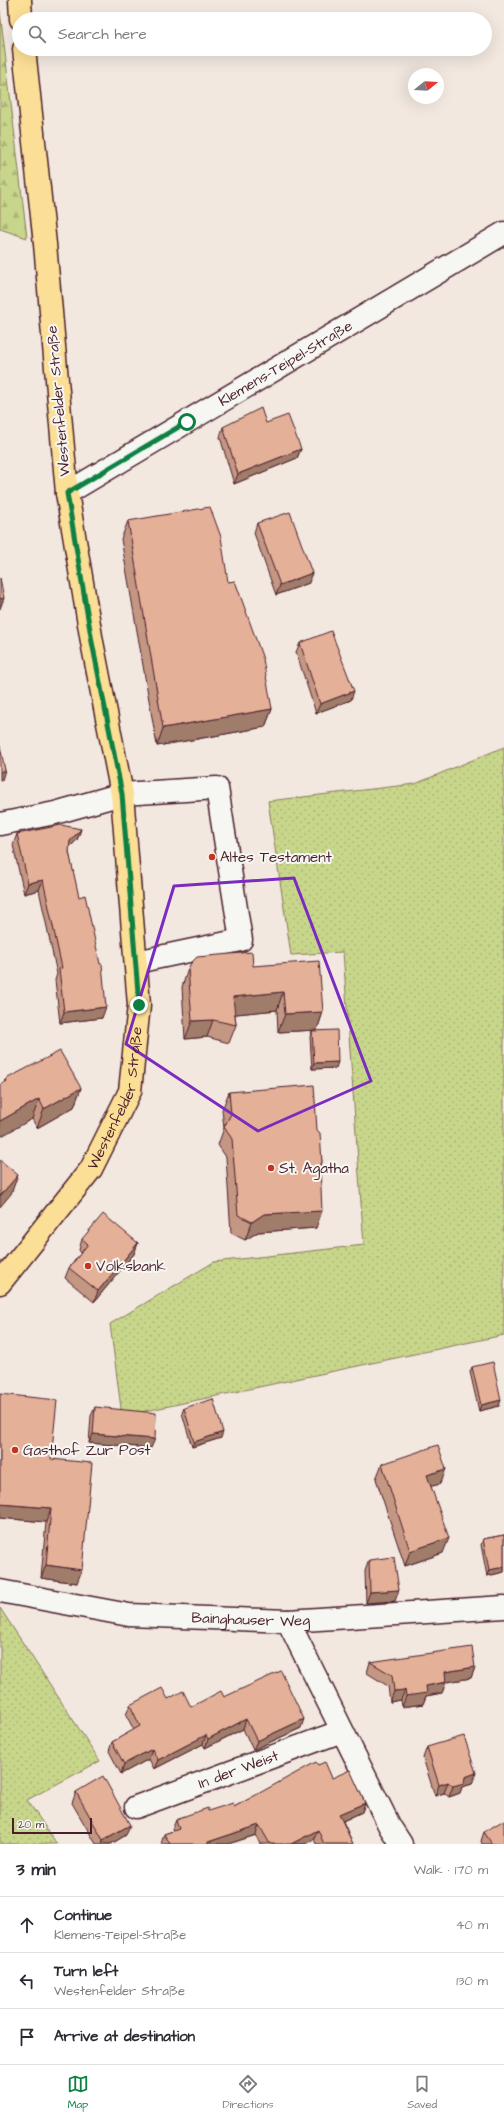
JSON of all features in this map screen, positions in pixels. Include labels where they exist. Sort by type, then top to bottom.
[{"type":"main road","points":[[20,0],[21,12]]},
{"type":"main road","name":"Westenfelder Straße","points":[[0,1283],[91,1169],[130,1091],[139,1005],[122,794],[90,634],[67,493],[25,56]]},
{"type":"street","name":"Klemens-Teipel-Straße","points":[[67,493],[504,233]]},
{"type":"street","points":[[0,824],[55,813],[122,794],[218,788],[241,940],[136,962]]},
{"type":"street","name":"Bainghauser Weg","points":[[0,1591],[129,1615],[288,1621],[504,1607]]},
{"type":"street","points":[[288,1621],[390,1827],[401,1844]]},
{"type":"street","name":"In der Weist","points":[[136,1807],[342,1731]]},
{"type":"highlighted area","points":[[294,878],[371,1081],[258,1131],[126,1044],[174,886]]},
{"type":"green space","points":[[0,11],[27,238],[0,229]]},
{"type":"green space","points":[[504,747],[504,1335],[122,1416],[110,1324],[214,1262],[364,1245],[343,952],[291,955],[268,801],[415,784]]},
{"type":"green space","points":[[0,1608],[100,1761],[27,1800],[57,1844],[0,1844]]},
{"type":"building","points":[[261,408],[266,423],[288,415],[301,449],[238,474],[223,427]]},
{"type":"building","points":[[210,507],[221,537],[228,582],[235,581],[263,659],[272,709],[163,728],[128,521]]},
{"type":"building","points":[[290,512],[312,573],[280,585],[257,523]]},
{"type":"building","points":[[0,578],[4,598],[0,599]]},
{"type":"building","points":[[331,631],[354,691],[320,704],[300,643]]},
{"type":"building","points":[[0,746],[5,770],[0,772]]},
{"type":"building","points":[[61,825],[81,829],[70,841],[69,852],[79,897],[85,895],[100,964],[102,964],[106,1007],[64,1012],[59,969],[62,968],[43,880],[28,883],[17,834]]},
{"type":"building","points":[[252,952],[253,966],[319,961],[323,1012],[285,1014],[283,992],[233,997],[236,1025],[213,1020],[192,1021],[188,969],[191,963],[197,957]]},
{"type":"building","points":[[337,1030],[338,1062],[314,1063],[312,1031]]},
{"type":"building","points":[[60,1051],[81,1088],[44,1109],[39,1099],[0,1121],[0,1085],[7,1081],[6,1079]]},
{"type":"building","name":"St. Agatha","points":[[314,1085],[317,1130],[320,1133],[322,1162],[320,1165],[322,1211],[264,1214],[252,1222],[238,1215],[232,1139],[224,1127],[231,1114],[229,1092]]},
{"type":"building","points":[[0,1160],[18,1175],[0,1196]]},
{"type":"building","points":[[103,1214],[138,1243],[98,1291],[69,1268],[88,1244],[82,1239]]},
{"type":"building","points":[[493,1362],[501,1400],[481,1405],[472,1367]]},
{"type":"building","points":[[0,1394],[57,1400],[51,1459],[92,1463],[82,1570],[46,1565],[51,1508],[0,1504]]},
{"type":"building","points":[[213,1399],[223,1432],[194,1442],[184,1408]]},
{"type":"building","points":[[95,1407],[156,1413],[155,1439],[93,1434]]},
{"type":"building","points":[[438,1445],[446,1469],[427,1475],[449,1538],[410,1551],[382,1464]]},
{"type":"building","points":[[504,1535],[504,1567],[489,1570],[483,1539]]},
{"type":"building","points":[[394,1557],[399,1590],[370,1592],[369,1560]]},
{"type":"building","points":[[472,1647],[475,1667],[445,1672],[446,1682],[426,1686],[427,1693],[406,1696],[405,1690],[394,1691],[392,1675],[370,1662]]},
{"type":"building","points":[[281,1671],[304,1719],[257,1741],[246,1719],[208,1739],[206,1735],[158,1760],[152,1749],[124,1764],[112,1742],[140,1726],[130,1705],[162,1688],[168,1699],[183,1691],[191,1707],[221,1691],[224,1697]]},
{"type":"building","points":[[464,1736],[476,1773],[465,1777],[464,1783],[453,1786],[448,1782],[439,1785],[427,1747]]},
{"type":"building","points":[[316,1762],[318,1765],[325,1762],[332,1778],[350,1770],[365,1803],[339,1814],[353,1844],[324,1844],[318,1830],[291,1844],[270,1844],[259,1825],[208,1842],[208,1844],[170,1844],[164,1834],[179,1829],[176,1819],[208,1808],[208,1811],[233,1803],[234,1807]]},
{"type":"building","points":[[103,1776],[130,1825],[103,1840],[76,1792]]},
{"type":"building","points":[[504,1820],[504,1844],[492,1844],[484,1832]]},
{"type":"place","name":"Altes Testament","points":[[212,857]]},
{"type":"place","name":"St. Agatha","points":[[271,1168]]},
{"type":"place","name":"Volksbank","points":[[88,1266]]},
{"type":"place","name":"Gasthof Zur Post","points":[[15,1450]]},
{"type":"route","points":[[139,1005],[122,794],[92,642],[67,493],[187,422]]}]
